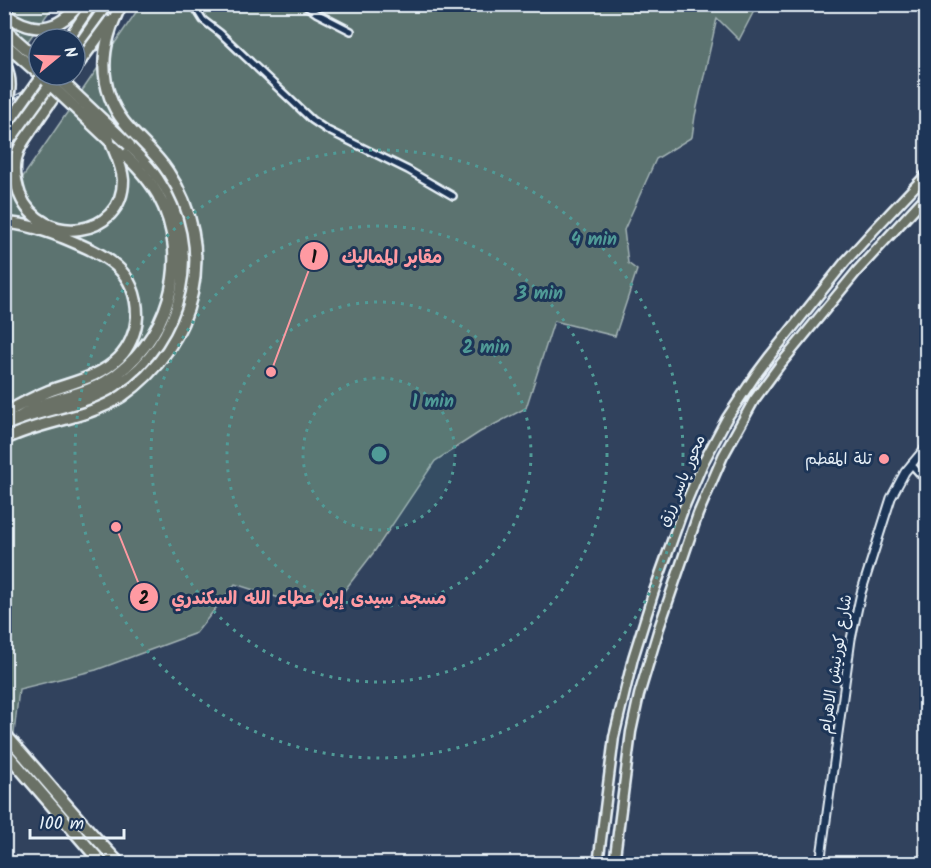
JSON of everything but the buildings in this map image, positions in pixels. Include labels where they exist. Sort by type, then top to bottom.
[{"type":"highway","points":[[4,13],[21,24],[41,28],[60,23],[78,4]]},
{"type":"highway","points":[[76,27],[92,4]]},
{"type":"highway","points":[[87,33],[107,4]]},
{"type":"highway","points":[[87,52],[121,5]]},
{"type":"highway","points":[[5,435],[98,409],[130,390],[165,354],[183,324],[190,302],[195,270],[195,248],[184,200],[159,160],[118,117],[105,83],[106,39],[121,5]]},
{"type":"highway","points":[[4,29],[10,43],[27,61]]},
{"type":"highway","points":[[10,43],[27,53]]},
{"type":"highway","points":[[4,62],[9,72],[10,82],[10,93],[4,107]]},
{"type":"highway","points":[[4,129],[32,87]]},
{"type":"highway","points":[[4,148],[47,87]]},
{"type":"highway","points":[[5,435],[24,414],[44,404],[86,392],[112,378],[127,366],[156,331],[165,312],[175,271],[175,249],[169,222],[163,204],[149,182],[139,169],[53,87]]},
{"type":"highway","points":[[62,87],[22,143],[16,159],[17,187],[28,210],[47,225],[70,231],[82,229],[104,219],[112,212],[118,201],[123,182],[120,165],[109,140]]},
{"type":"highway","points":[[5,435],[28,422],[92,399],[120,384],[141,367],[164,337],[176,313],[182,288],[185,260],[182,232],[168,192],[152,167],[69,87]]},
{"type":"highway","points":[[4,223],[50,233],[91,249],[108,259],[129,282],[137,313],[130,342],[111,365],[90,377],[38,396],[4,414]]},
{"type":"highway","points":[[4,733],[120,864]]},
{"type":"highway","points":[[4,750],[104,864]]},
{"type":"main road","name":"محور ياسر رزق","points":[[598,864],[613,745],[633,658],[683,510],[703,464],[727,418],[765,362],[852,254],[927,175]]},
{"type":"main road","name":"محور ياسر رزق","points":[[614,864],[631,732],[638,701],[659,628],[698,514],[718,465],[743,418],[779,366],[857,271],[927,196]]},
{"type":"street","points":[[193,4],[207,23],[312,120],[453,196]]},
{"type":"street","points":[[198,12],[204,4]]},
{"type":"street","points":[[303,4],[351,31]]},
{"type":"street","name":"شارع كورنيش الاهرام","points":[[820,864],[857,608],[891,498],[911,464],[927,447]]},
{"type":"street","points":[[911,464],[927,481]]},
{"type":"street","points":[[921,864],[927,857]]},
{"type":"green space","points":[[5,5],[54,5],[38,27],[27,27],[27,42],[5,73]]},
{"type":"green space","points":[[141,5],[757,5],[739,40],[717,18],[692,137],[656,159],[624,230],[628,263],[637,270],[615,336],[554,321],[526,408],[480,432],[435,461],[374,552],[344,591],[298,604],[235,584],[196,633],[96,670],[19,689],[9,778],[5,780],[5,203],[85,87],[87,87],[87,84]]},
{"type":"railway","points":[[87,57],[127,4]]},
{"type":"railway","points":[[4,103],[36,87]]},
{"type":"place","name":"مقابر المماليك","points":[[271,372]]},
{"type":"place","name":"تلة المقطم","points":[[884,459]]},
{"type":"place","name":"مسجد سيدى إبن عطاء الله السكندري","points":[[116,527]]}]
